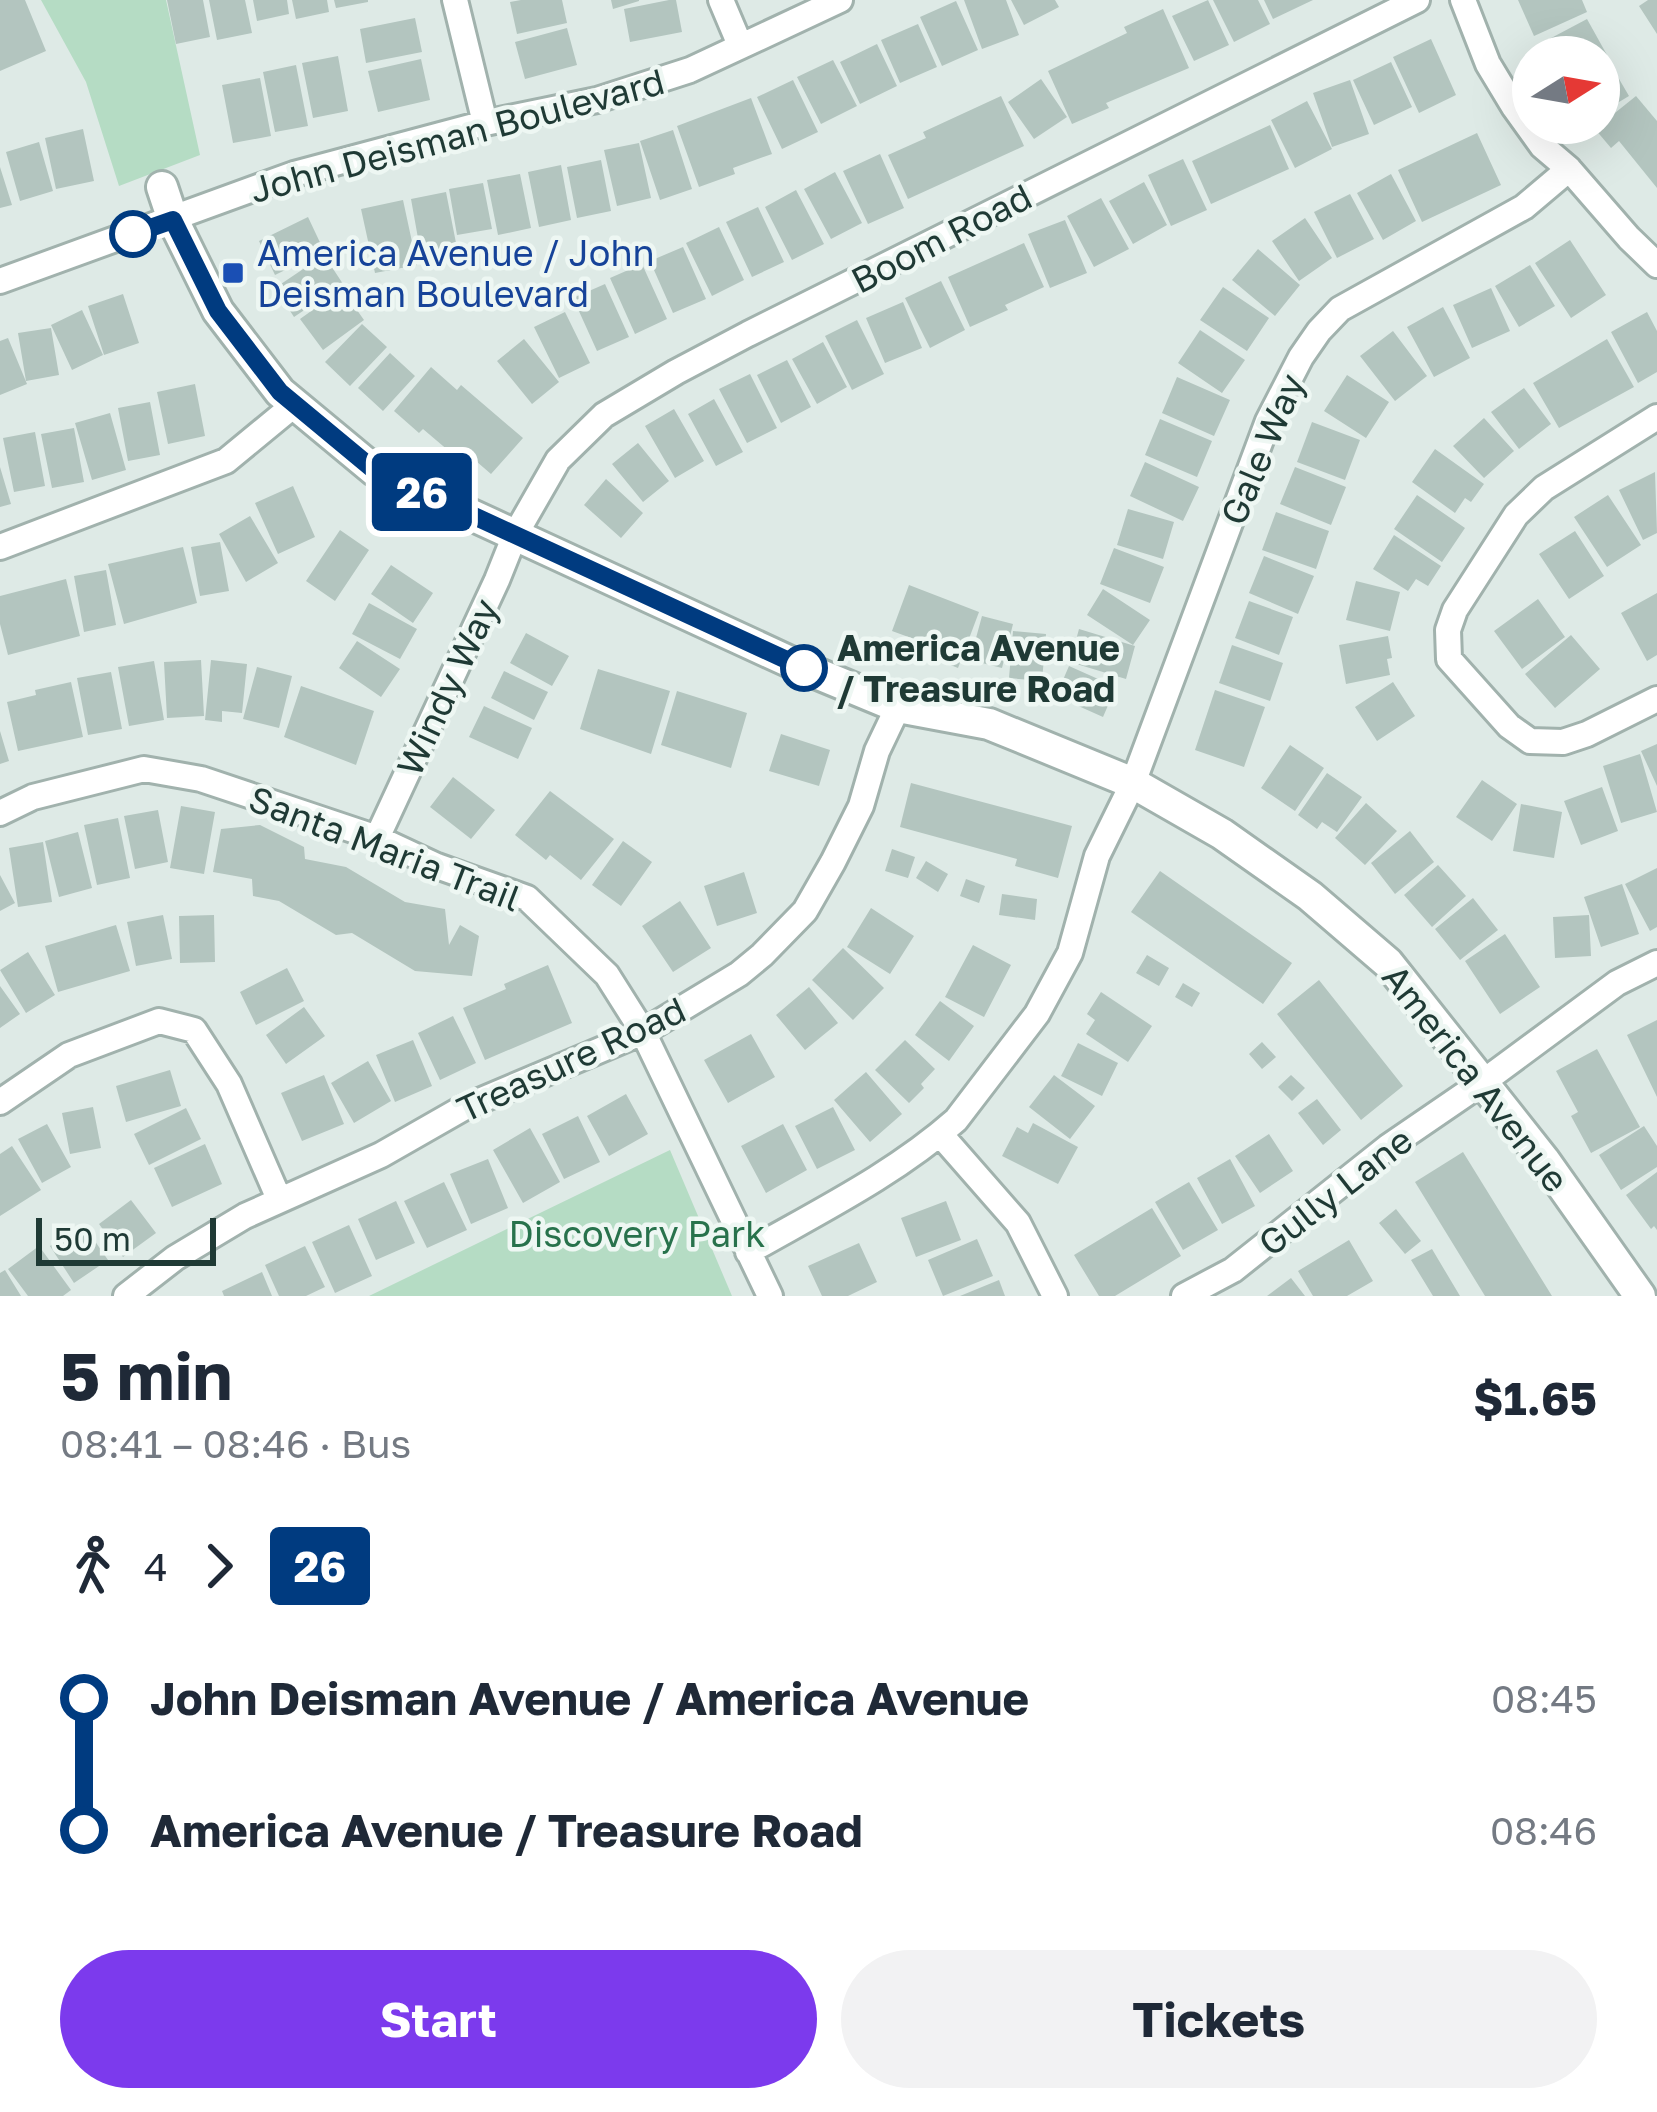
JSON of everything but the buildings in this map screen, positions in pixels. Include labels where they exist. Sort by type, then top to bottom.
[{"type":"street","points":[[455,0],[485,123]]},
{"type":"street","points":[[721,0],[740,45]]},
{"type":"street","name":"John Deisman Boulevard","points":[[0,281],[294,174],[485,123],[597,100],[690,70],[840,0]]},
{"type":"street","name":"Boom Road","points":[[515,536],[558,460],[604,415],[639,394],[748,334],[1418,0]]},
{"type":"street","points":[[1463,0],[1487,64],[1514,107],[1543,146],[1657,265]]},
{"type":"street","name":"Gale Way","points":[[748,1252],[858,1189],[956,1120],[1057,981],[1070,953],[1097,856],[1132,783],[1268,421],[1318,332],[1340,309],[1524,207],[1569,169]]},
{"type":"street","name":"America Avenue","points":[[162,187],[218,311],[280,392],[374,470],[898,707],[989,724],[1132,783],[1222,834],[1310,896],[1388,963],[1544,1160],[1640,1296]]},
{"type":"street","points":[[0,547],[226,461],[294,405]]},
{"type":"street","points":[[1657,417],[1544,488],[1516,515],[1455,610],[1448,630],[1449,659],[1509,726],[1530,741],[1563,742],[1657,699]]},
{"type":"street","name":"Windy Way","points":[[376,838],[515,536]]},
{"type":"street","name":"Treasure Road","points":[[126,1296],[214,1232],[381,1155],[465,1107],[643,1032],[739,974],[805,911],[861,806],[877,751],[898,707]]},
{"type":"street","name":"Santa Maria Trail","points":[[0,813],[33,797],[144,769],[201,778],[376,838],[527,898],[607,976],[643,1032],[770,1296]]},
{"type":"street","name":"Gully Lane","points":[[1184,1296],[1233,1270],[1388,1147],[1617,983],[1657,963]]},
{"type":"street","points":[[0,1102],[69,1055],[159,1021],[194,1030],[229,1084],[279,1199]]},
{"type":"street","points":[[940,1134],[1018,1223],[1055,1296]]},
{"type":"green space","points":[[41,0],[166,0],[200,155],[119,186],[86,82]]},
{"type":"green space","name":"Discovery Park","points":[[670,1150],[732,1296],[369,1296]]},
{"type":"bus line","name":"26","points":[[133,234],[173,220],[218,311],[280,392],[374,470],[804,668]]},
{"type":"place","name":"America Avenue / John Deisman Boulevard","points":[[233,273]]},
{"type":"place","name":"America Avenue / Treasure Road","points":[[804,668]]}]
